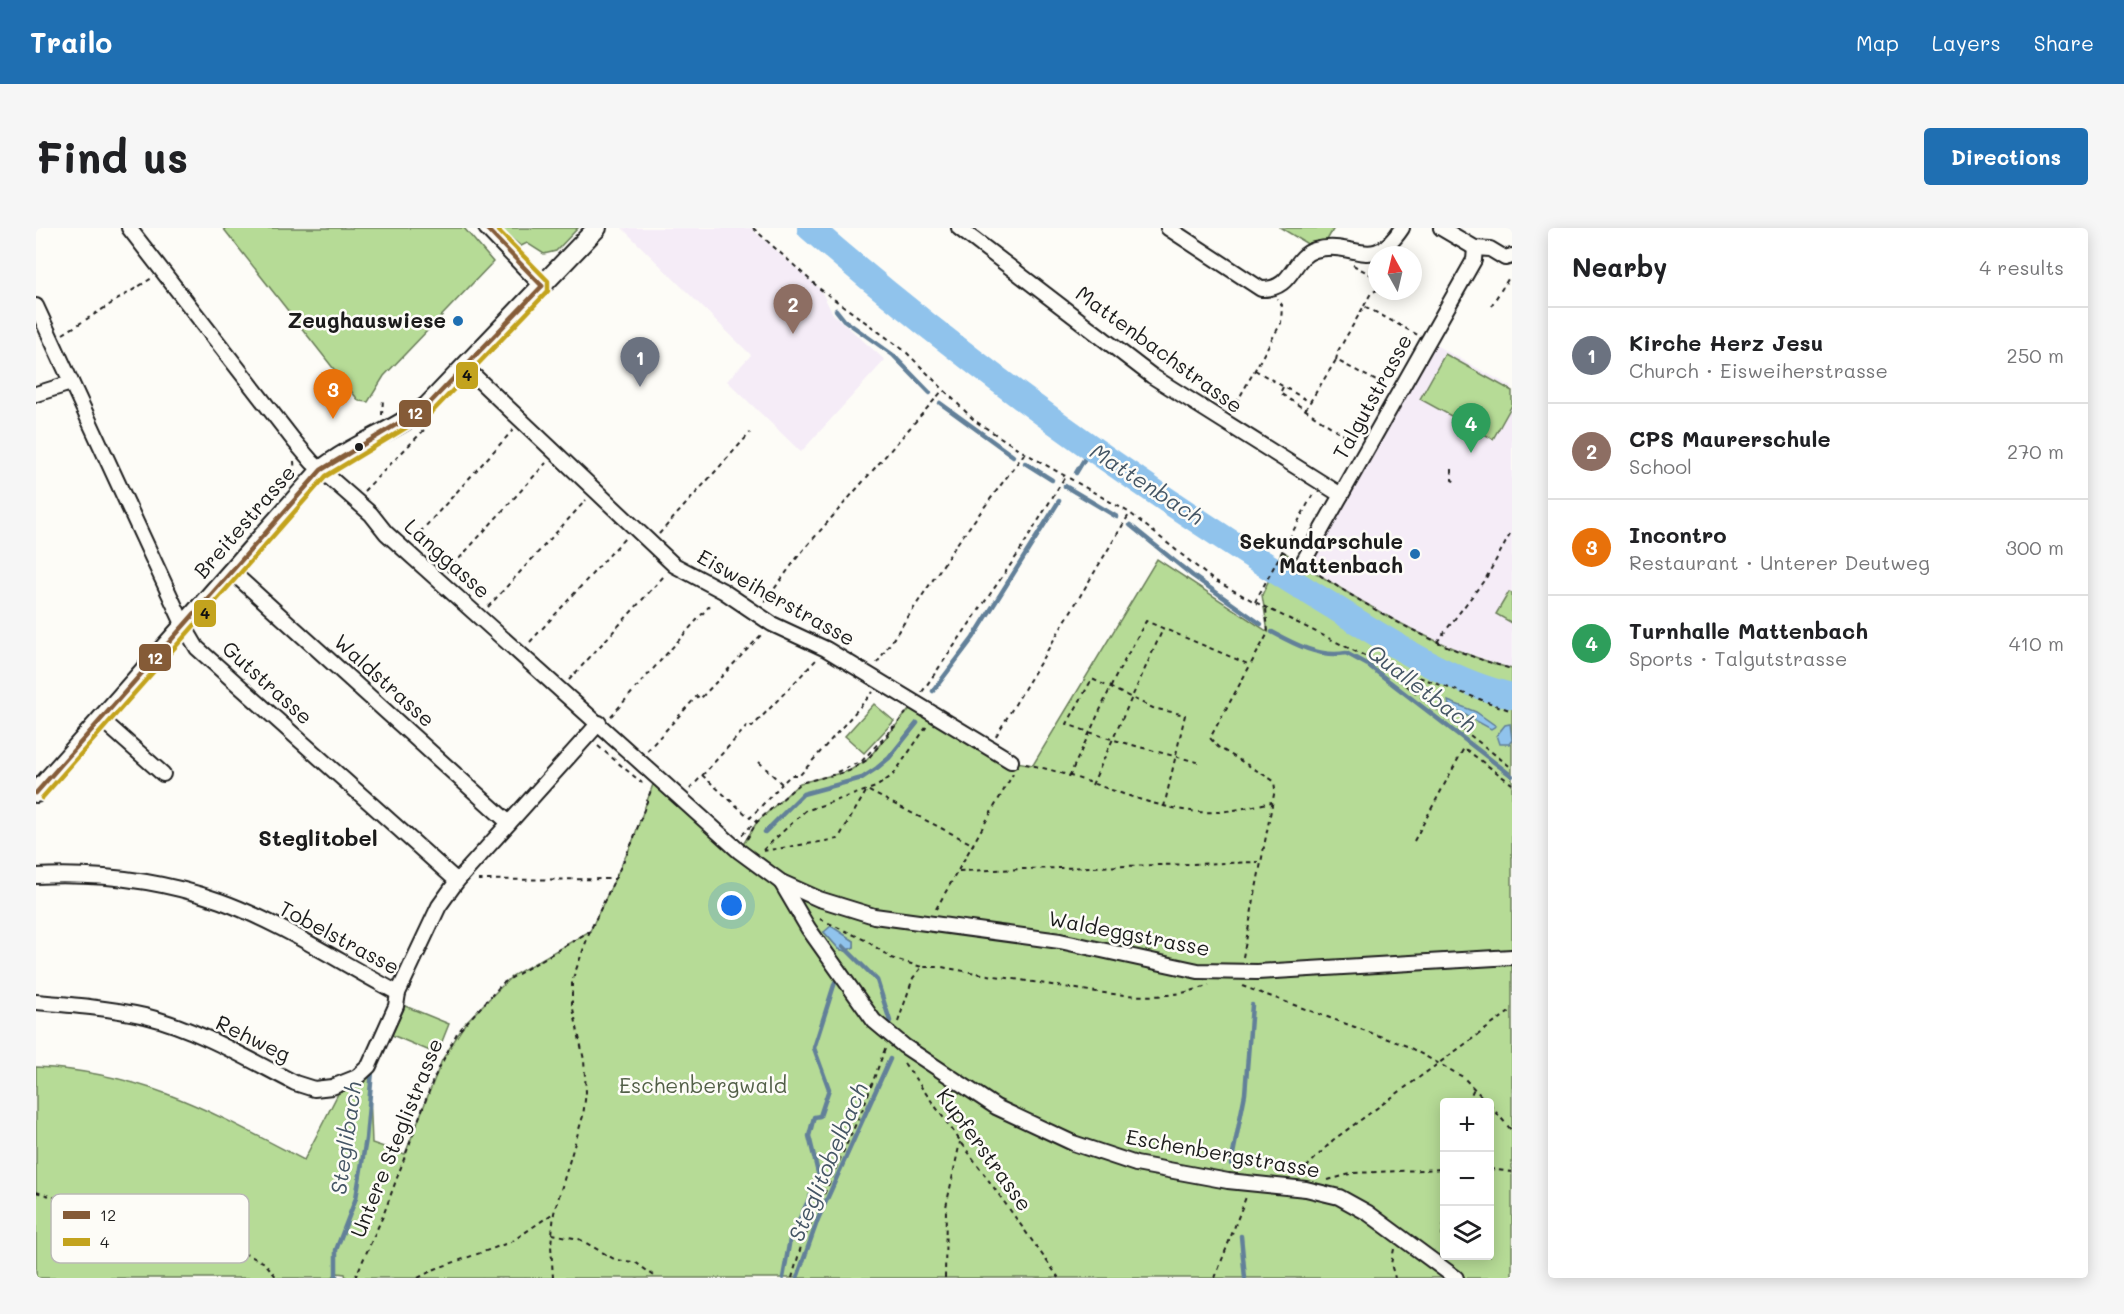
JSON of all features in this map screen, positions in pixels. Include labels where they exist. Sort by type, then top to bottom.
[{"type":"main road","name":"Breitestrasse","points":[[36,793],[321,470],[333,460],[412,417],[465,367],[597,228]]},
{"type":"street","name":"Langgasse","points":[[129,228],[268,410],[321,470],[357,501],[386,533],[604,720],[654,783],[739,844],[781,882]]},
{"type":"street","points":[[486,228],[542,286]]},
{"type":"street","name":"Mattenbachstrasse","points":[[959,228],[1152,376],[1341,495]]},
{"type":"street","points":[[1168,228],[1261,289],[1272,290],[1284,283],[1303,258],[1313,250],[1332,248],[1377,253],[1392,244],[1402,228]]},
{"type":"street","points":[[1441,228],[1475,248],[1490,249],[1505,258],[1512,256]]},
{"type":"street","name":"Talgutstrasse","points":[[1302,564],[1474,260],[1475,248]]},
{"type":"street","name":"Gutstrasse","points":[[36,306],[184,626],[197,648],[457,880]]},
{"type":"street","name":"Eisweiherstrasse","points":[[465,367],[674,565],[723,591],[772,624],[826,649],[988,749],[1015,762]]},
{"type":"street","points":[[36,394],[71,382]]},
{"type":"street","name":"Waldstrasse","points":[[231,571],[509,823]]},
{"type":"street","points":[[101,719],[163,774]]},
{"type":"street","name":"Tobelstrasse","points":[[36,876],[122,877],[178,888],[221,902],[398,993],[440,906],[457,880],[604,720]]},
{"type":"street","name":"Waldeggstrasse","points":[[781,882],[819,899],[861,913],[926,924],[1060,940],[1181,969],[1239,972],[1512,957]]},
{"type":"street","name":"Eschenbergstrasse","points":[[781,882],[800,917],[866,1011],[891,1036],[996,1107],[1073,1143],[1136,1164],[1252,1184],[1313,1190],[1353,1204],[1456,1278]]},
{"type":"street","name":"Rehweg","points":[[36,1002],[94,1006],[147,1017],[187,1031],[295,1083],[314,1089],[343,1084],[369,1066],[396,1006],[398,993]]},
{"type":"path","points":[[753,228],[820,289],[905,351],[975,421],[1025,453],[1130,513],[1212,579],[1375,661],[1512,711]]},
{"type":"path","points":[[52,341],[163,272]]},
{"type":"path","points":[[1491,306],[1510,276]]},
{"type":"path","points":[[1225,424],[1281,323],[1281,305],[1272,290]]},
{"type":"path","points":[[1305,410],[1336,360],[1338,351],[1368,299]]},
{"type":"path","points":[[1364,306],[1422,337]]},
{"type":"path","points":[[1336,360],[1391,388]]},
{"type":"path","points":[[1255,370],[1310,402]]},
{"type":"path","points":[[1283,387],[1280,393],[1359,446]]},
{"type":"path","points":[[754,614],[772,595],[799,555],[852,492],[943,390]]},
{"type":"path","points":[[382,417],[383,399]]},
{"type":"path","points":[[414,539],[522,420]]},
{"type":"path","points":[[357,501],[429,424]]},
{"type":"path","points":[[651,543],[750,433]]},
{"type":"path","points":[[448,570],[556,452]]},
{"type":"path","points":[[702,776],[750,818],[791,775],[800,775],[875,679],[959,541],[1025,453]]},
{"type":"path","points":[[1452,469],[1452,480],[1456,482]]},
{"type":"path","points":[[739,844],[757,822],[800,783],[849,771],[867,760],[914,704],[1018,554],[1066,475]]},
{"type":"path","points":[[1255,602],[1320,483]]},
{"type":"path","points":[[488,607],[596,489]]},
{"type":"path","points":[[988,749],[1130,513]]},
{"type":"path","points":[[528,644],[635,527]]},
{"type":"path","points":[[1437,642],[1486,578],[1512,531]]},
{"type":"path","points":[[1302,564],[1381,613],[1437,642],[1512,669]]},
{"type":"path","points":[[568,680],[674,565]]},
{"type":"path","points":[[604,720],[723,591]]},
{"type":"path","points":[[1266,608],[1268,633],[1210,738],[1218,747],[1274,781],[1272,802],[1239,972],[1242,987],[1397,1043],[1440,1062],[1463,1077],[1483,1098]]},
{"type":"path","points":[[1069,777],[1146,621],[1250,665]]},
{"type":"path","points":[[647,751],[697,696],[700,699],[772,624]]},
{"type":"path","points":[[1092,784],[1163,628]]},
{"type":"path","points":[[690,789],[749,724],[752,727],[826,649]]},
{"type":"path","points":[[1375,661],[1512,768]]},
{"type":"path","points":[[1164,807],[1176,756],[1185,715],[1153,708],[1092,679],[1067,724],[1112,740],[1176,756],[1202,764]]},
{"type":"path","points":[[739,844],[799,782],[832,774],[862,761],[914,704]]},
{"type":"path","points":[[867,790],[838,839],[760,854],[806,811],[867,790],[893,775],[934,716]]},
{"type":"path","points":[[553,1278],[551,1234],[554,1212],[568,1171],[585,1103],[586,1072],[571,995],[573,976],[654,783],[635,779],[587,736]]},
{"type":"path","points":[[1414,841],[1464,748],[1512,784]]},
{"type":"path","points":[[759,762],[782,784]]},
{"type":"path","points":[[926,924],[974,845],[1015,762],[1164,807],[1200,812],[1222,812],[1272,802]]},
{"type":"path","points":[[867,790],[974,845]]},
{"type":"path","points":[[959,871],[1259,862]]},
{"type":"path","points":[[457,880],[615,879]]},
{"type":"path","points":[[817,918],[873,944],[891,958],[922,967],[942,967],[1075,989],[1166,996],[1194,991],[1239,972]]},
{"type":"path","name":"Untere Steglistrasse","points":[[354,1278],[383,1216],[433,1080],[457,1033],[495,990],[512,976],[590,931]]},
{"type":"path","points":[[792,1278],[814,1215],[863,1108],[915,973],[922,967]]},
{"type":"path","points":[[1287,1187],[1333,1140],[1512,1010]]},
{"type":"path","name":"Kupferstrasse","points":[[891,1036],[905,1065],[1059,1278]]},
{"type":"path","points":[[1470,1098],[1474,1088]]},
{"type":"path","points":[[1494,1111],[1512,1131]]},
{"type":"path","points":[[945,1278],[946,1207],[960,1142]]},
{"type":"path","points":[[1313,1190],[1328,1181],[1354,1173],[1440,1169]]},
{"type":"path","points":[[1494,1170],[1512,1172]]},
{"type":"path","points":[[1215,1278],[1252,1184]]},
{"type":"path","points":[[36,1192],[51,1196]]},
{"type":"path","points":[[418,1278],[435,1269],[511,1242],[554,1212]]},
{"type":"path","points":[[551,1234],[579,1239],[616,1260],[635,1262],[657,1278]]},
{"type":"path","points":[[1395,1278],[1391,1264],[1394,1247],[1410,1244]]},
{"type":"path","points":[[249,1255],[265,1263],[277,1278]]},
{"type":"shaded area","points":[[622,228],[751,228],[820,289],[833,314],[885,360],[801,452],[727,381],[751,355]]},
{"type":"shaded area","points":[[1428,341],[1512,387],[1512,669],[1437,642],[1381,613],[1302,564]]},
{"type":"green space","name":"Zeughauswiese","points":[[223,228],[464,228],[493,262],[384,376],[368,402],[359,401]]},
{"type":"green space","points":[[498,228],[578,228],[556,251],[544,254],[527,243],[521,246]]},
{"type":"green space","points":[[1281,228],[1334,228],[1327,240],[1309,245]]},
{"type":"green space","points":[[1445,354],[1512,391],[1512,405],[1493,439],[1420,399]]},
{"type":"green space","name":"Eschenbergwald","points":[[1282,551],[1364,603],[1421,634],[1512,669],[1512,1278],[346,1278],[345,1274],[337,1273],[331,1278],[36,1278],[36,1067],[75,1070],[110,1077],[176,1097],[304,1160],[343,1084],[369,1066],[372,1143],[405,1154],[442,1060],[466,1022],[512,976],[590,931],[632,843],[656,776],[739,851],[757,822],[800,783],[849,771],[867,760],[914,704],[1011,761],[1033,765],[1157,559],[1268,632],[1262,595]],"holes":[[[833,929],[854,941],[854,947],[845,951],[839,949],[824,932]]]},
{"type":"green space","points":[[1509,592],[1512,593],[1512,623],[1496,614]]},
{"type":"green space","points":[[874,704],[894,721],[864,753],[845,736]]},
{"type":"green space","points":[[405,1006],[449,1024],[437,1054],[392,1035]]},
{"type":"water","points":[[1448,701],[1476,712],[1496,726],[1491,729],[1449,706]]},
{"type":"water","points":[[1510,724],[1512,740],[1509,744],[1500,744],[1497,735],[1505,725]]},
{"type":"water","points":[[831,926],[854,941],[854,947],[845,951],[839,949],[824,932]]},
{"type":"waterway","name":"Mattenbach","points":[[810,228],[870,279],[993,376],[1186,513],[1412,655],[1461,679],[1512,696]]},
{"type":"waterway","name":"Qualletbach","points":[[836,310],[844,320],[893,355],[930,393]]},
{"type":"waterway","name":"Qualletbach","points":[[940,403],[1013,456]]},
{"type":"waterway","points":[[1076,473],[1091,448]]},
{"type":"waterway","name":"Qualletbach","points":[[1025,463],[1052,480]]},
{"type":"waterway","name":"Qualletbach","points":[[1065,486],[1117,517]]},
{"type":"waterway","points":[[933,691],[973,638],[1059,501]]},
{"type":"waterway","name":"Qualletbach","points":[[1130,525],[1193,576],[1261,624]]},
{"type":"waterway","name":"Qualletbach","points":[[1272,632],[1308,649],[1327,654],[1346,653],[1368,665],[1512,776]]},
{"type":"waterway","points":[[765,832],[803,794],[862,778],[877,768],[889,758],[917,723]]},
{"type":"waterway","name":"Steglitobelbach","points":[[843,946],[877,980],[890,1021]]},
{"type":"waterway","points":[[820,1181],[809,1136],[814,1117],[820,1116],[829,1089],[814,1048],[835,982]]},
{"type":"waterway","points":[[1231,1164],[1245,1094],[1252,1005]]},
{"type":"waterway","name":"Steglitobelbach","points":[[797,1278],[818,1219],[890,1059]]},
{"type":"waterway","name":"Steglibach","points":[[336,1278],[336,1250],[356,1198],[366,1139],[372,1071]]},
{"type":"waterway","points":[[783,1278],[790,1239],[819,1178]]},
{"type":"waterway","points":[[1241,1236],[1245,1278]]},
{"type":"transit line","name":"12","points":[[486,228],[542,286]]},
{"type":"transit line","name":"4","points":[[42,798],[326,476],[432,412],[548,291],[548,281],[496,228]]},
{"type":"transit line","name":"12","points":[[36,793],[321,470],[427,406],[542,286]]},
{"type":"place","name":"Zeughauswiese","points":[[458,321]]},
{"type":"place","name":"CPS Maurerschule","points":[[793,334]]},
{"type":"place","name":"Kirche Herz Jesu","points":[[640,387]]},
{"type":"place","name":"Incontro","points":[[333,419]]},
{"type":"place","name":"Turnhalle Mattenbach","points":[[1471,453]]},
{"type":"place","name":"Sekundarschule Mattenbach","points":[[1415,554]]},
{"type":"district","name":"Steglitobel","points":[[318,838]]}]
